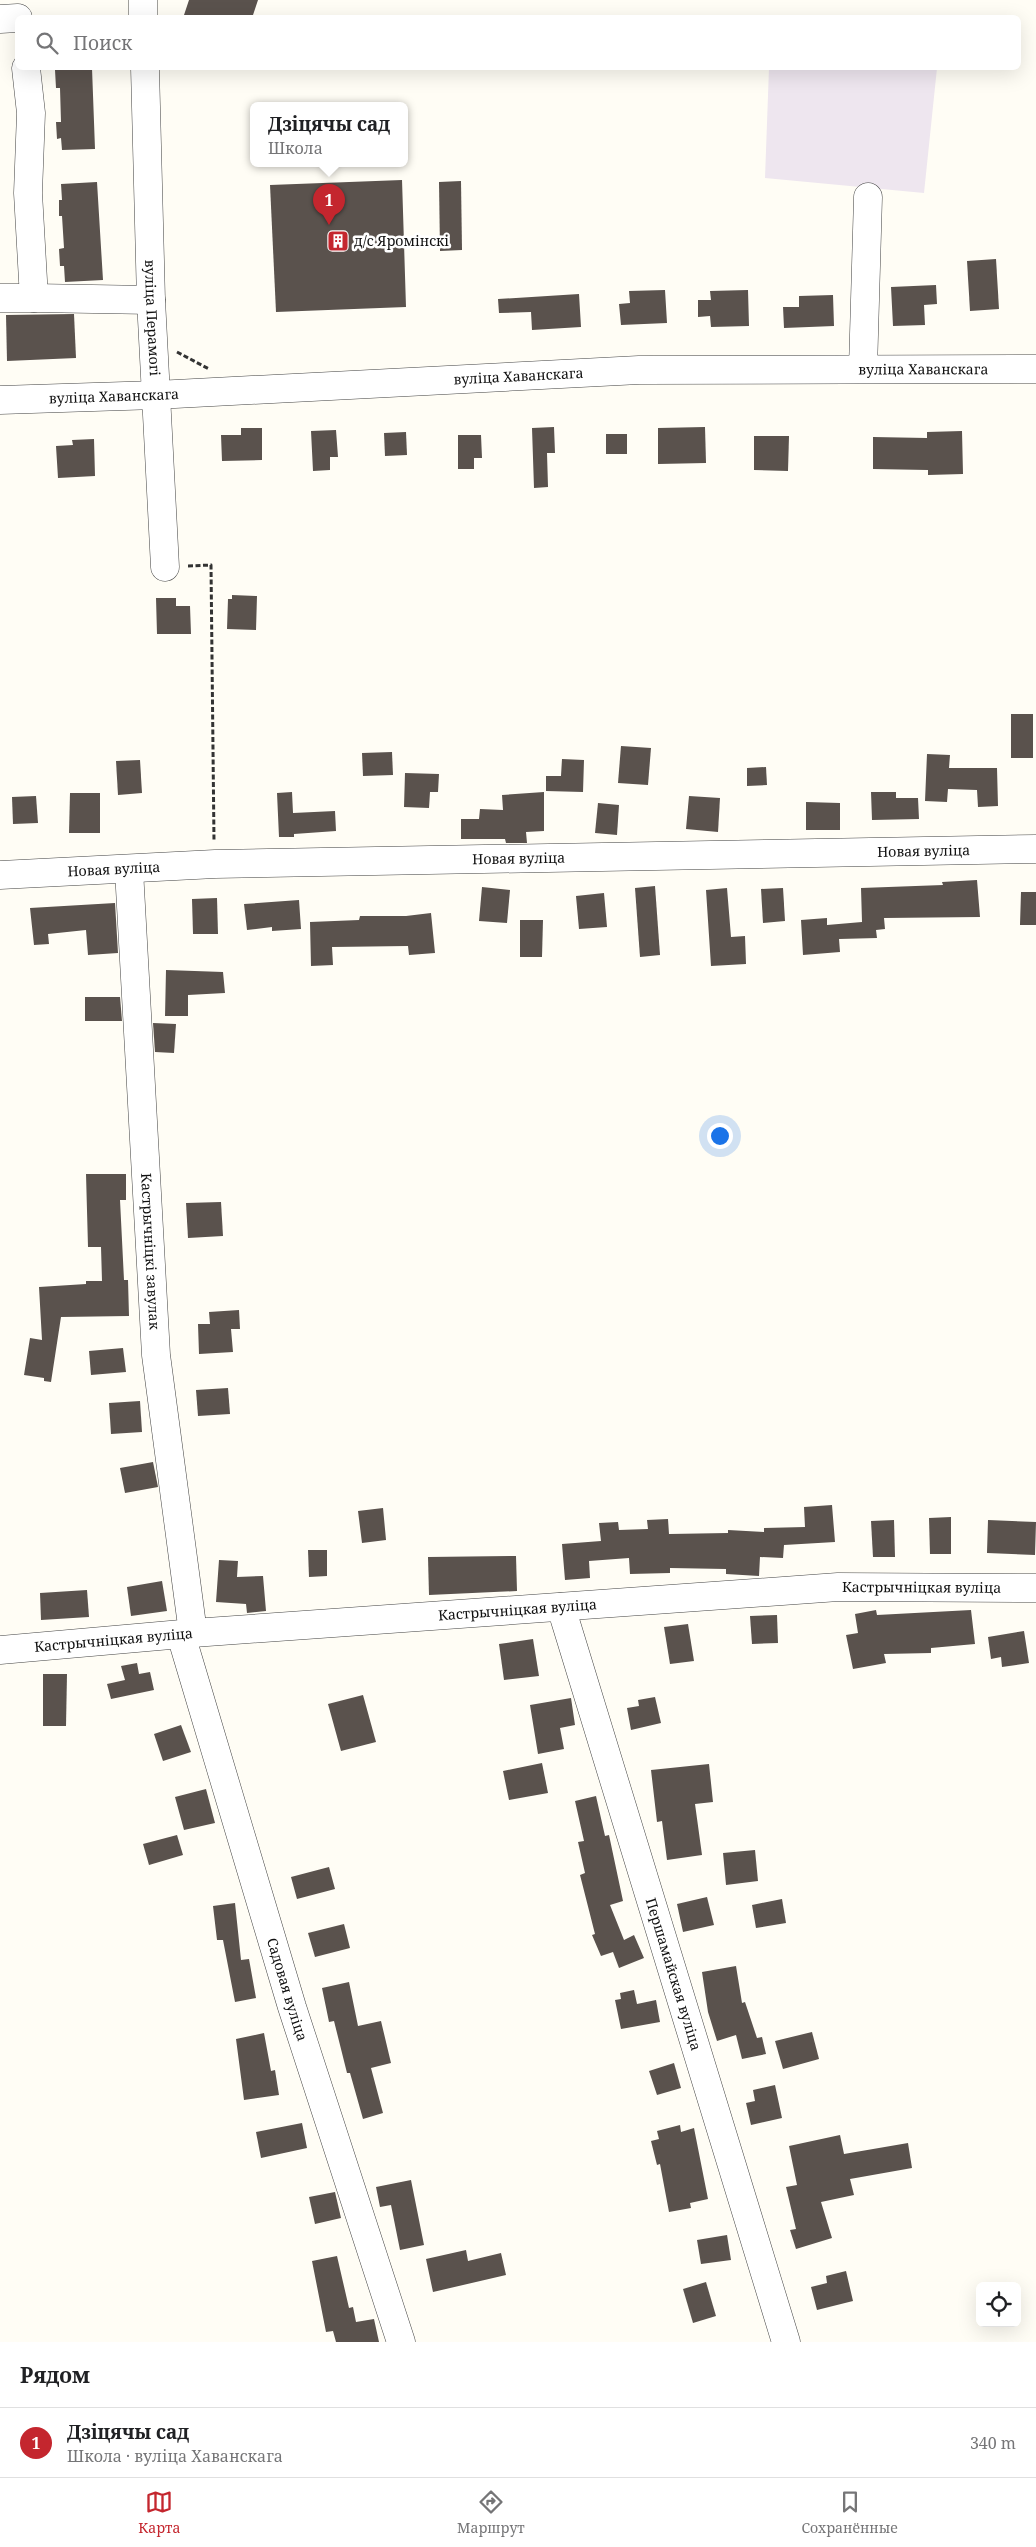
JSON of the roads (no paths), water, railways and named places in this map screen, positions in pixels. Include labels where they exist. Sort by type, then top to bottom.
[{"type":"street","points":[[21,0],[22,15]]},
{"type":"street","points":[[142,0],[143,15]]},
{"type":"street","points":[[0,19],[15,18]]},
{"type":"street","points":[[26,70],[31,113],[28,193],[34,298]]},
{"type":"street","name":"вуліца Перамогі","points":[[145,70],[151,300],[165,568]]},
{"type":"street","points":[[863,370],[868,197]]},
{"type":"street","points":[[0,298],[151,300]]},
{"type":"street","name":"вуліца Хаванскага","points":[[0,400],[156,395],[639,370],[1036,369]]},
{"type":"street","name":"Новая вуліца","points":[[0,875],[130,870],[214,864],[1036,849]]},
{"type":"street","name":"Кастрычніцкі завулак","points":[[130,870],[156,1355],[187,1634]]},
{"type":"street","name":"Кастрычніцкая вуліца","points":[[0,1650],[187,1634],[838,1587],[1036,1588]]},
{"type":"street","name":"Першамайская вуліца","points":[[561,1607],[786,2342]]},
{"type":"street","name":"Садовая вуліца","points":[[187,1634],[292,2008],[401,2342]]},
{"type":"place","name":"Дзіцячы сад","points":[[329,225]]},
{"type":"place","name":"д/с Яромінскі","points":[[338,241]]}]
